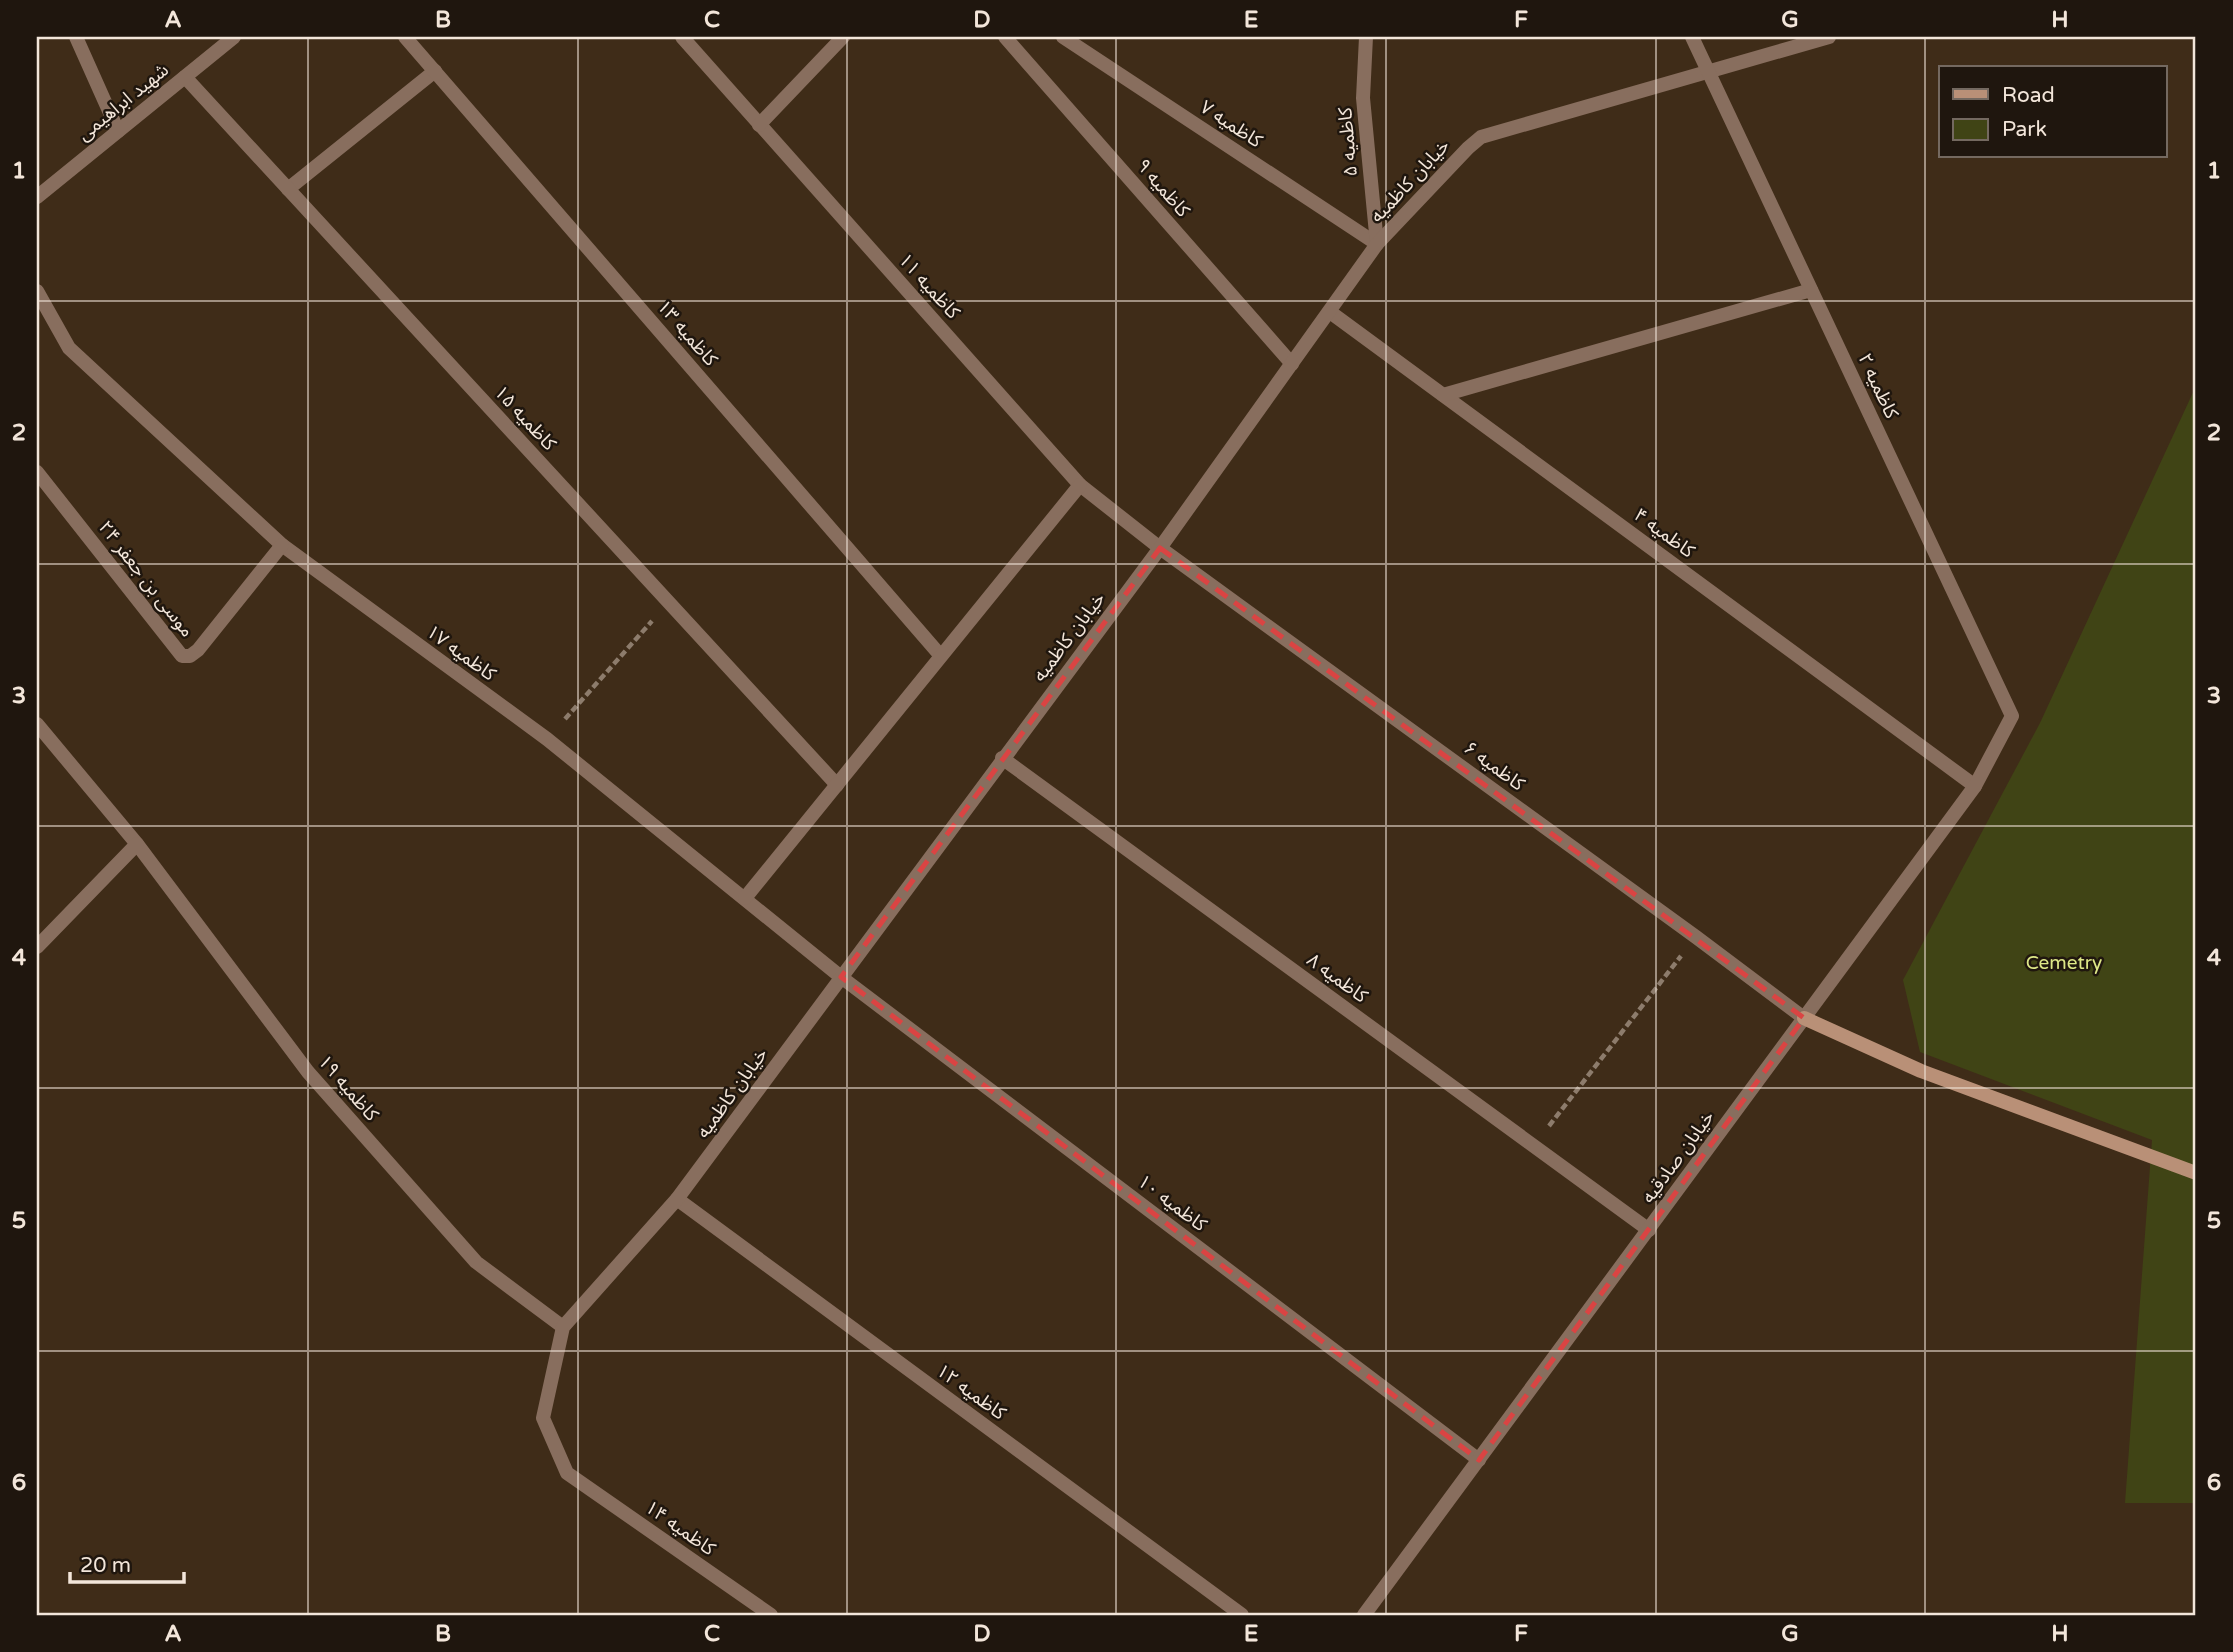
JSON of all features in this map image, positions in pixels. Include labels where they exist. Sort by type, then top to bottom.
[{"type":"main road","points":[[1804,1018],[1921,1071],[2196,1173]]},
{"type":"street","points":[[76,37],[118,131]]},
{"type":"street","name":"شهید ابراهیمی","points":[[37,197],[234,37]]},
{"type":"street","name":"کاظمیه ۱۳","points":[[405,37],[940,655]]},
{"type":"street","name":"کاظمیه ۱۱","points":[[682,37],[1080,485],[1160,548]]},
{"type":"street","points":[[759,125],[843,37]]},
{"type":"street","name":"کاظمیه ۹","points":[[1005,37],[1292,364]]},
{"type":"street","name":"کاظمیه ۷","points":[[1063,37],[1377,244]]},
{"type":"street","name":"کاظمیه ۵","points":[[1366,37],[1363,98],[1377,244]]},
{"type":"street","name":"کاظمیه ۲","points":[[1692,37],[2012,716]]},
{"type":"street","name":"خیابان کاظمیه","points":[[567,1473],[543,1418],[563,1326],[677,1199],[1160,548],[1377,244],[1481,137],[1829,37]]},
{"type":"street","points":[[288,189],[435,71]]},
{"type":"street","name":"کاظمیه ۱۵","points":[[184,77],[837,785]]},
{"type":"street","points":[[1443,395],[1811,290]]},
{"type":"street","name":"کاظمیه ۱۷","points":[[37,291],[69,348],[282,545],[547,739],[841,977]]},
{"type":"street","name":"کاظمیه ۴","points":[[1330,312],[1975,786]]},
{"type":"street","name":"موسی بن جعفر ۲۴","points":[[37,472],[182,656],[190,656],[198,650],[282,545]]},
{"type":"street","points":[[745,898],[1080,485]]},
{"type":"street","name":"کاظمیه ۶","points":[[1160,548],[1804,1018]]},
{"type":"street","name":"خیابان صادقیه","points":[[1364,1615],[1975,786],[2012,716]]},
{"type":"street","name":"کاظمیه ۱۹","points":[[37,724],[137,844],[307,1072],[476,1262],[563,1326]]},
{"type":"street","name":"کاظمیه ۸","points":[[1002,758],[1649,1230]]},
{"type":"street","points":[[37,947],[137,844]]},
{"type":"street","name":"کاظمیه ۱۰","points":[[841,977],[1479,1460]]},
{"type":"street","name":"کاظمیه ۱۲","points":[[677,1199],[1242,1615]]},
{"type":"street","name":"کاظمیه ۱۴","points":[[567,1473],[771,1615]]},
{"type":"path","points":[[547,739],[669,602]]},
{"type":"path","points":[[1533,1146],[1696,937]]},
{"type":"highlighted area","points":[[1160,548],[1804,1018],[1479,1460],[841,977]]},
{"type":"green space","name":"Cemetry","points":[[2196,386],[2196,1503],[2125,1503],[2152,1140],[1920,1052],[1903,980],[2040,723]]}]
